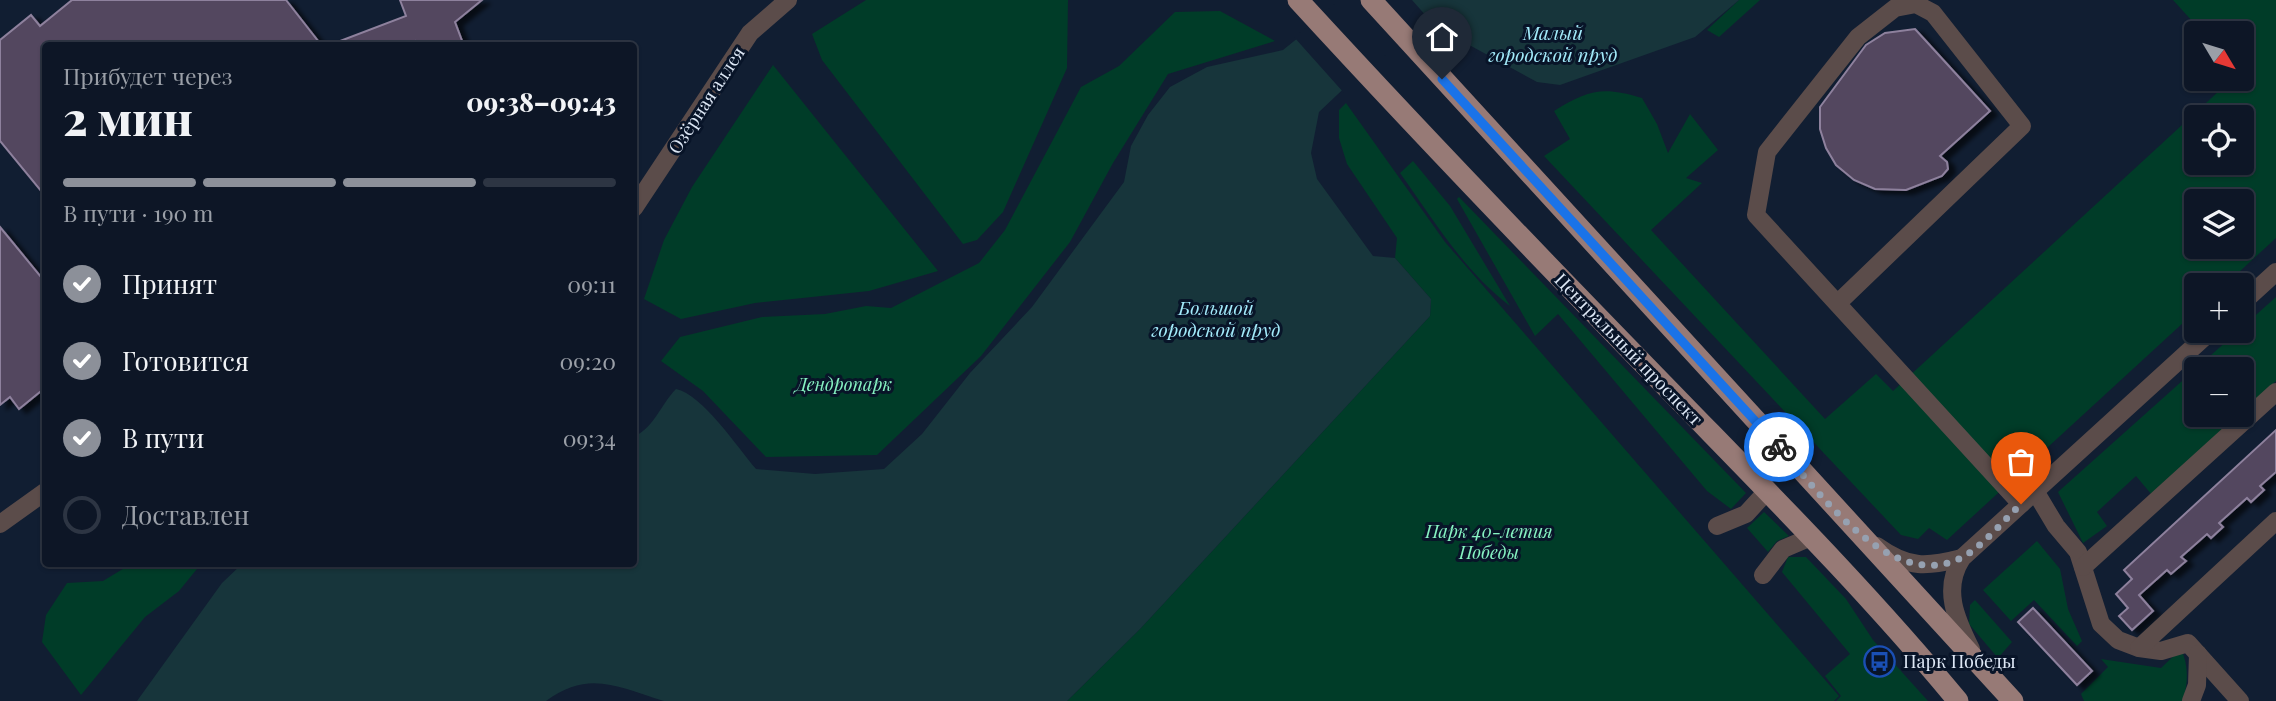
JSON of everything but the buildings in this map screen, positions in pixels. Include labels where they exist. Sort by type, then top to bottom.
[{"type":"main road","name":"Центральный проспект","points":[[1298,0],[1429,143],[1811,537],[1905,637],[1958,701]]},
{"type":"main road","points":[[1371,0],[2013,701]]},
{"type":"street","name":"Озёрная аллея","points":[[637,203],[750,33],[788,0]]},
{"type":"street","points":[[1838,303],[2022,126],[1933,13],[1916,4],[1895,8],[1858,37],[1767,152],[1756,215],[2021,504]]},
{"type":"street","points":[[2254,292],[2276,272]]},
{"type":"street","points":[[1978,661],[1956,617],[1953,601],[1951,584],[1962,558],[2198,343]]},
{"type":"street","points":[[2082,567],[2276,392]]},
{"type":"street","points":[[1717,526],[1746,514],[1767,491]]},
{"type":"street","points":[[2035,491],[2056,526],[2078,552],[2101,624],[2118,640],[2139,648],[2161,652],[2188,643],[2240,701]]},
{"type":"street","points":[[0,524],[42,494]]},
{"type":"street","points":[[2139,648],[2276,521]]},
{"type":"street","points":[[1857,533],[1887,554],[1913,564],[1929,566],[1962,558]]},
{"type":"street","points":[[1763,575],[1783,549],[1811,537]]},
{"type":"street","points":[[2191,701],[2197,685],[2198,654]]},
{"type":"green space","points":[[866,0],[1068,0],[1067,68],[1003,212],[977,240],[963,244],[822,60],[812,34]]},
{"type":"green space","points":[[1739,0],[1760,0],[1719,37],[1707,30]]},
{"type":"green space","points":[[2173,0],[2276,0],[2276,238],[2254,258],[2254,189],[2184,189],[2184,259],[2253,259],[2238,273],[2184,273],[2184,322],[1947,540],[1929,528],[1918,539],[1901,535],[1544,156],[1570,139],[1554,111],[1586,94],[1606,91],[1642,98],[1657,124],[1668,153],[1690,114],[1718,150],[1686,178],[1702,183],[1651,230],[1825,419],[1876,374],[1893,391],[2184,123],[2184,175],[2254,175],[2254,105],[2204,105],[2219,91],[2254,91],[2254,21],[2192,21]]},
{"type":"green space","name":"Дендропарк","points":[[1220,11],[1275,41],[1168,74],[1113,163],[1070,242],[981,356],[877,455],[766,457],[703,391],[661,361],[680,337],[762,317],[825,314],[866,306],[891,308],[979,263],[1005,230],[1081,87],[1119,66],[1175,12]]},
{"type":"green space","points":[[773,65],[938,271],[869,291],[755,303],[681,319],[644,299],[664,240],[692,187]]},
{"type":"green space","name":"Парк 40-летия Победы","points":[[1346,103],[1445,242],[1839,696],[1834,701],[1067,701],[1140,629],[1430,316],[1431,299],[1395,258],[1397,238],[1347,164],[1339,138],[1339,110]]},
{"type":"green space","points":[[1413,161],[1450,206],[1510,306],[1464,261],[1400,173]]},
{"type":"green space","points":[[1459,197],[1746,493],[1731,509],[1707,491],[1558,314],[1535,336],[1457,199]]},
{"type":"green space","points":[[2276,297],[2276,381],[2254,402],[2254,357],[2209,357],[2225,343],[2254,343],[2254,317]]},
{"type":"green space","points":[[2184,379],[2184,427],[2226,427],[2152,495],[2136,476],[2097,512],[2107,526],[2083,543],[2058,492]]},
{"type":"green space","points":[[1764,512],[1789,536],[1777,541],[1768,552],[1747,528]]},
{"type":"green space","points":[[2037,541],[2060,569],[2068,609],[2082,641],[2077,646],[2034,600],[2011,621],[1983,590]]},
{"type":"green space","points":[[1788,557],[1806,557],[1846,599],[1873,640],[1928,701],[1836,701],[1841,696],[1825,676],[1850,654],[1782,572]]},
{"type":"green space","points":[[126,567],[199,567],[179,591],[145,617],[81,695],[42,642],[46,615],[67,583],[103,581]]},
{"type":"green space","points":[[1975,600],[2012,642],[1998,658],[1969,624],[1970,605]]},
{"type":"green space","points":[[2181,649],[2187,675],[2183,701],[2084,701],[2081,694],[2108,667],[2101,659],[2161,668]]},
{"type":"water","name":"Большой городской пруд","points":[[1345,0],[1739,0],[1695,37],[1560,85],[1537,82],[1440,29],[1406,33],[1319,112],[1311,153],[1317,179],[1373,256],[1395,258],[1431,299],[1430,316],[1140,629],[1067,701],[664,701],[618,686],[590,683],[562,691],[546,701],[137,701],[222,583],[239,567],[637,567],[637,435],[652,421],[676,389],[686,393],[708,411],[756,469],[815,474],[884,469],[922,434],[970,373],[1032,307],[1124,182],[1131,146],[1148,115],[1170,87],[1207,67],[1283,50]]},
{"type":"pier","points":[[1340,0],[1412,0],[1443,35],[1407,36],[1344,93],[1294,37]]},
{"type":"way so far","points":[[1779,447],[1857,533],[1887,554],[1913,564],[1929,566],[1962,558],[2021,504]]},
{"type":"place","name":"Парк Победы","points":[[1880,661]]},
{"type":"route","points":[[1442,79],[1779,447]]},
{"type":"water label","name":"Малый городской пруд","points":[[1553,43]]}]
